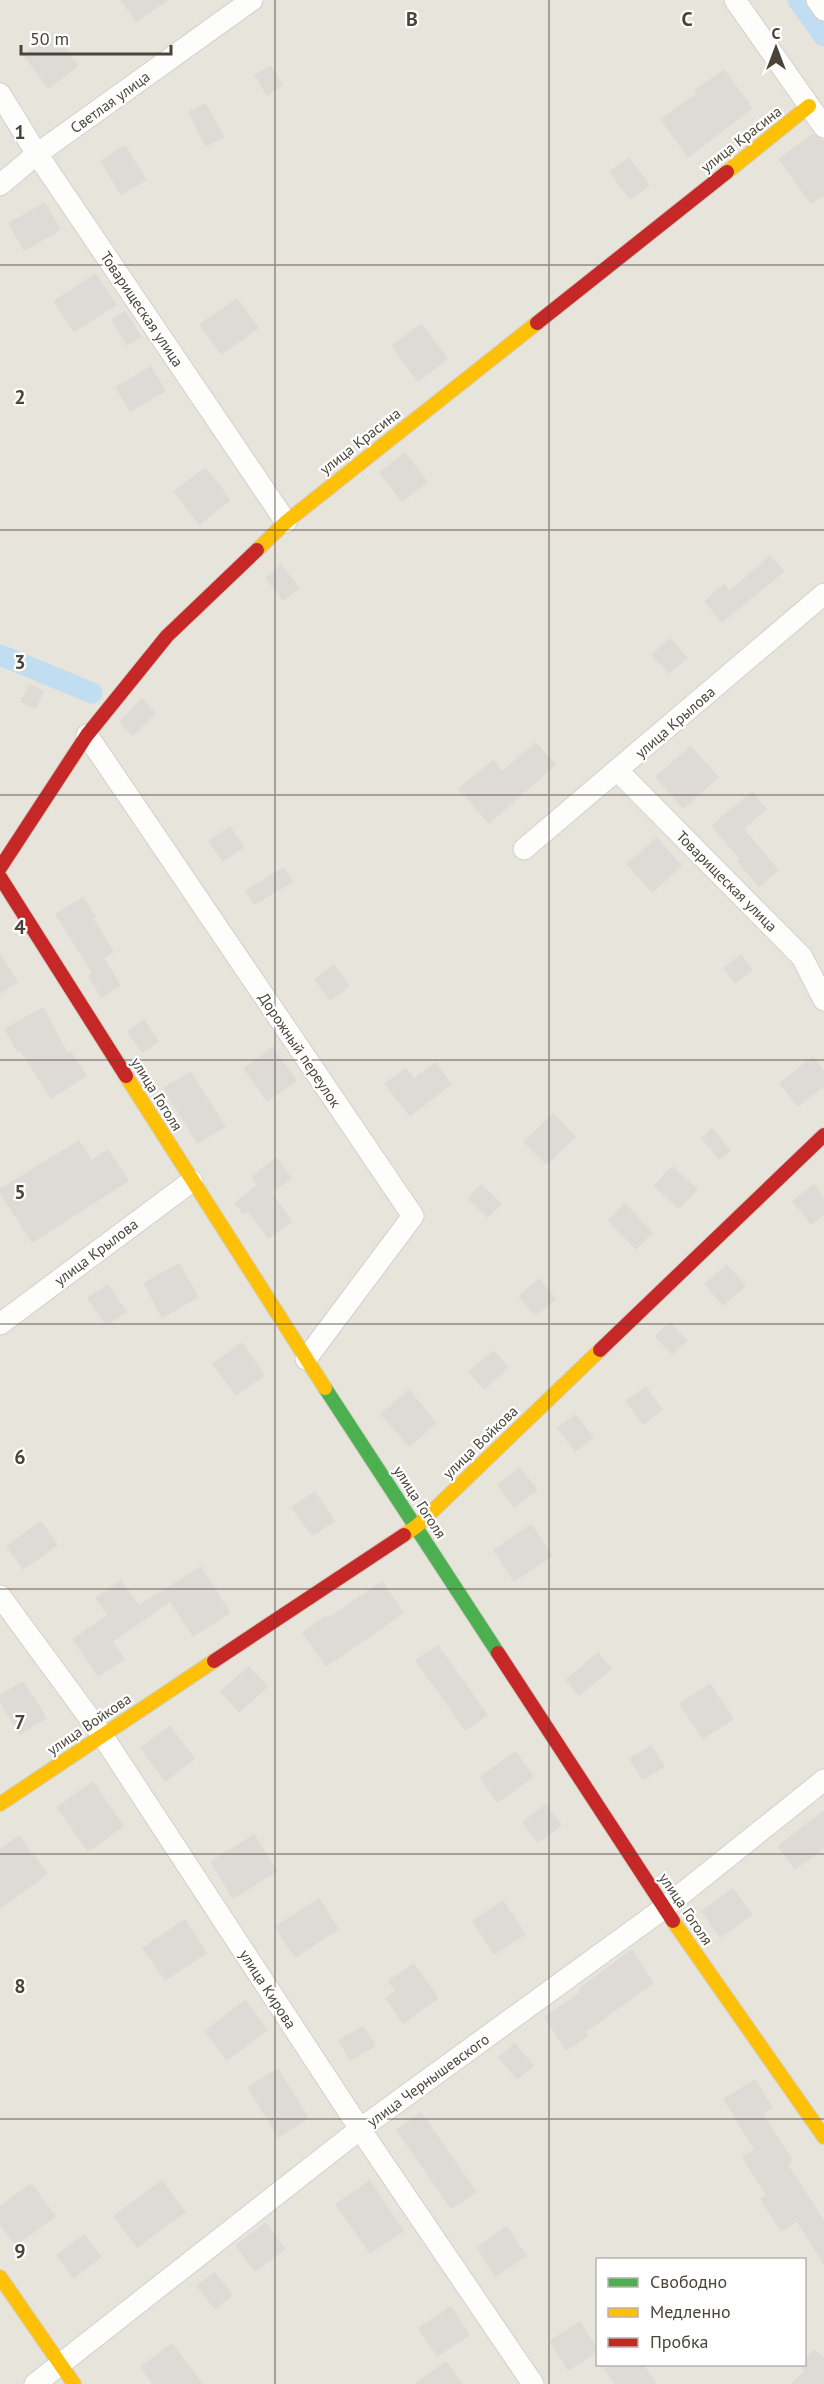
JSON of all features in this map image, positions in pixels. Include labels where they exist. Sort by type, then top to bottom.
[{"type":"street","name":"Светлая улица","points":[[0,185],[37,154],[252,0]]},
{"type":"street","points":[[735,0],[824,127]]},
{"type":"street","points":[[817,0],[824,10]]},
{"type":"street","name":"Товарищеская улица","points":[[0,94],[37,154],[286,522]]},
{"type":"street","name":"улица Красина","points":[[0,868],[87,735],[167,636],[286,522],[809,106]]},
{"type":"street","name":"улица Крылова","points":[[524,849],[824,594]]},
{"type":"street","name":"Дорожный переулок","points":[[87,735],[413,1216],[306,1359]]},
{"type":"street","name":"Товарищеская улица","points":[[618,771],[802,957],[824,1000]]},
{"type":"street","name":"улица Гоголя","points":[[0,877],[306,1359],[664,1908],[824,2138]]},
{"type":"street","name":"улица Войкова","points":[[0,1804],[417,1527],[824,1135]]},
{"type":"street","name":"улица Крылова","points":[[0,1324],[192,1181]]},
{"type":"street","name":"улица Кирова","points":[[0,1596],[102,1735],[360,2129],[533,2384]]},
{"type":"street","name":"улица Чернышевского","points":[[35,2384],[360,2129],[664,1908],[824,1780]]},
{"type":"street","points":[[0,2277],[74,2384]]},
{"type":"shaded area","points":[[0,0],[824,0],[824,2384],[0,2384]]},
{"type":"building","points":[[120,0],[168,0],[136,22]]},
{"type":"building","points":[[54,32],[79,66],[48,89],[23,55]]},
{"type":"building","points":[[271,65],[283,86],[267,96],[254,75]]},
{"type":"building","points":[[724,69],[753,108],[688,158],[660,119],[697,93],[695,90]]},
{"type":"building","points":[[206,103],[224,137],[206,147],[188,112]]},
{"type":"building","points":[[813,134],[824,141],[824,195],[811,204],[778,159]]},
{"type":"building","points":[[125,145],[147,180],[121,195],[100,161]]},
{"type":"building","points":[[629,157],[650,185],[630,200],[609,172]]},
{"type":"building","points":[[45,202],[61,230],[24,251],[8,223]]},
{"type":"building","points":[[96,273],[117,305],[74,332],[53,301]]},
{"type":"building","points":[[237,298],[259,328],[221,355],[199,324]]},
{"type":"building","points":[[125,311],[142,337],[127,346],[111,320]]},
{"type":"building","points":[[422,323],[448,359],[418,382],[391,346]]},
{"type":"building","points":[[151,366],[166,391],[130,412],[115,387]]},
{"type":"building","points":[[405,452],[428,482],[402,502],[379,472]]},
{"type":"building","points":[[206,467],[231,500],[199,525],[173,491]]},
{"type":"building","points":[[770,555],[785,571],[722,623],[704,601],[724,584],[729,591]]},
{"type":"building","points":[[281,564],[300,588],[283,601],[265,578]]},
{"type":"building","points":[[670,638],[688,658],[669,674],[651,655]]},
{"type":"building","points":[[29,684],[44,691],[36,709],[20,702]]},
{"type":"building","points":[[142,698],[156,713],[133,736],[119,722]]},
{"type":"building","points":[[536,742],[556,765],[489,824],[458,789],[493,760],[502,771]]},
{"type":"building","points":[[691,746],[719,777],[683,809],[655,777]]},
{"type":"building","points":[[752,791],[767,809],[744,829],[779,870],[759,887],[737,861],[740,859],[711,826]]},
{"type":"building","points":[[230,826],[245,847],[223,862],[208,841]]},
{"type":"building","points":[[657,837],[682,866],[652,893],[626,864]]},
{"type":"building","points":[[284,867],[293,882],[254,905],[245,890]]},
{"type":"building","points":[[83,897],[97,918],[94,919],[114,952],[104,958],[121,986],[101,998],[88,976],[92,974],[55,914]]},
{"type":"building","points":[[0,954],[18,982],[0,994]]},
{"type":"building","points":[[741,954],[753,970],[735,984],[723,968]]},
{"type":"building","points":[[334,964],[350,986],[330,1001],[314,979]]},
{"type":"building","points":[[43,1007],[68,1053],[71,1051],[87,1076],[51,1099],[4,1029]]},
{"type":"building","points":[[144,1019],[159,1042],[142,1053],[127,1031]]},
{"type":"building","points":[[273,1047],[297,1081],[267,1102],[243,1068]]},
{"type":"building","points":[[813,1056],[824,1071],[824,1086],[798,1107],[779,1083]]},
{"type":"building","points":[[435,1062],[452,1084],[410,1117],[384,1084],[406,1067],[414,1078]]},
{"type":"building","points":[[191,1071],[226,1127],[197,1144],[163,1088]]},
{"type":"building","points":[[553,1113],[576,1137],[547,1165],[523,1142]]},
{"type":"building","points":[[712,1128],[731,1151],[719,1160],[701,1138]]},
{"type":"building","points":[[79,1140],[92,1160],[108,1149],[129,1181],[32,1243],[0,1194],[0,1189]]},
{"type":"building","points":[[276,1157],[292,1178],[272,1193],[293,1222],[268,1239],[248,1212],[244,1215],[234,1203],[257,1185],[251,1177]]},
{"type":"building","points":[[672,1166],[698,1189],[679,1209],[653,1186]]},
{"type":"building","points":[[481,1184],[502,1204],[487,1218],[467,1198]]},
{"type":"building","points":[[814,1184],[824,1197],[824,1215],[811,1225],[792,1201]]},
{"type":"building","points":[[625,1203],[653,1233],[636,1250],[607,1220]]},
{"type":"building","points":[[179,1263],[199,1297],[162,1318],[143,1283]]},
{"type":"building","points":[[727,1264],[746,1286],[723,1306],[704,1284]]},
{"type":"building","points":[[539,1278],[556,1299],[535,1316],[518,1296]]},
{"type":"building","points":[[108,1284],[127,1312],[106,1326],[87,1298]]},
{"type":"building","points":[[670,1322],[688,1341],[672,1355],[654,1336]]},
{"type":"building","points":[[242,1342],[265,1375],[236,1396],[212,1364]]},
{"type":"building","points":[[494,1350],[509,1368],[484,1390],[468,1372]]},
{"type":"building","points":[[646,1386],[663,1410],[643,1425],[625,1401]]},
{"type":"building","points":[[409,1389],[437,1423],[409,1447],[380,1414]]},
{"type":"building","points":[[576,1414],[594,1438],[575,1452],[557,1428]]},
{"type":"building","points":[[520,1467],[538,1490],[514,1508],[497,1485]]},
{"type":"building","points":[[315,1491],[335,1521],[312,1536],[291,1507]]},
{"type":"building","points":[[41,1521],[58,1545],[23,1570],[6,1546]]},
{"type":"building","points":[[531,1524],[553,1556],[514,1582],[493,1550]]},
{"type":"building","points":[[201,1566],[231,1613],[193,1637],[170,1602],[113,1642],[125,1659],[98,1677],[72,1639],[107,1615],[95,1598],[121,1580],[139,1605]]},
{"type":"building","points":[[382,1581],[404,1613],[326,1667],[302,1633],[326,1615],[328,1618]]},
{"type":"building","points":[[438,1645],[488,1715],[465,1731],[415,1660]]},
{"type":"building","points":[[598,1652],[612,1669],[579,1696],[565,1680]]},
{"type":"building","points":[[249,1666],[268,1687],[239,1713],[220,1691]]},
{"type":"building","points":[[23,1681],[47,1718],[20,1735],[0,1703],[0,1695]]},
{"type":"building","points":[[710,1683],[734,1719],[703,1739],[679,1704]]},
{"type":"building","points":[[170,1725],[195,1759],[165,1782],[140,1748]]},
{"type":"building","points":[[651,1745],[665,1766],[643,1781],[629,1759]]},
{"type":"building","points":[[516,1751],[534,1777],[497,1803],[479,1777]]},
{"type":"building","points":[[93,1781],[124,1826],[88,1852],[56,1807]]},
{"type":"building","points":[[546,1804],[562,1825],[538,1843],[522,1822]]},
{"type":"building","points":[[824,1810],[824,1848],[795,1870],[777,1846]]},
{"type":"building","points":[[254,1834],[278,1871],[233,1899],[210,1862]]},
{"type":"building","points":[[19,1835],[48,1874],[0,1909],[0,1849]]},
{"type":"building","points":[[733,1888],[753,1915],[720,1938],[701,1911]]},
{"type":"building","points":[[319,1898],[339,1929],[295,1958],[274,1927]]},
{"type":"building","points":[[503,1900],[526,1934],[494,1955],[472,1921]]},
{"type":"building","points":[[185,1919],[207,1953],[165,1981],[142,1948]]},
{"type":"building","points":[[632,1949],[654,1983],[586,2032],[588,2036],[566,2051],[544,2017],[580,1992],[578,1989]]},
{"type":"building","points":[[414,1963],[439,1998],[403,2024],[385,1998],[395,1991],[388,1981]]},
{"type":"building","points":[[245,2000],[268,2030],[227,2061],[204,2031]]},
{"type":"building","points":[[363,2026],[376,2046],[350,2061],[338,2040]]},
{"type":"building","points":[[515,2043],[534,2066],[517,2080],[498,2057]]},
{"type":"building","points":[[278,2068],[309,2118],[278,2138],[247,2087]]},
{"type":"building","points":[[755,2079],[773,2108],[763,2114],[793,2161],[788,2165],[824,2220],[824,2265],[797,2222],[781,2232],[760,2199],[766,2195],[742,2157],[754,2149],[723,2099]]},
{"type":"building","points":[[421,2112],[477,2192],[451,2209],[396,2130]]},
{"type":"building","points":[[162,2180],[186,2212],[137,2248],[113,2216]]},
{"type":"building","points":[[370,2180],[404,2231],[370,2254],[335,2204]]},
{"type":"building","points":[[31,2183],[56,2216],[16,2246],[0,2225],[0,2206]]},
{"type":"building","points":[[266,2222],[286,2249],[255,2272],[235,2245]]},
{"type":"building","points":[[507,2226],[527,2256],[495,2277],[476,2247]]},
{"type":"building","points":[[84,2234],[102,2257],[73,2279],[56,2255]]},
{"type":"building","points":[[215,2272],[233,2295],[215,2310],[196,2286]]},
{"type":"building","points":[[451,2306],[470,2335],[437,2357],[418,2328]]},
{"type":"building","points":[[580,2321],[596,2346],[596,2353],[568,2371],[549,2341]]},
{"type":"building","points":[[172,2343],[203,2384],[152,2384],[140,2367]]},
{"type":"building","points":[[815,2349],[824,2358],[824,2384],[790,2384],[805,2371],[800,2366],[806,2366],[806,2357]]},
{"type":"building","points":[[446,2361],[463,2384],[414,2384]]},
{"type":"building","points":[[601,2366],[644,2366],[657,2384],[614,2384]]},
{"type":"waterway","points":[[798,0],[824,36]]},
{"type":"waterway","points":[[0,655],[92,693]]},
{"type":"traffic: fast","points":[[325,1388],[498,1653]]},
{"type":"traffic: slow","points":[[727,172],[809,106]]},
{"type":"traffic: slow","points":[[257,550],[286,522],[537,323]]},
{"type":"traffic: slow","points":[[126,1076],[325,1388]]},
{"type":"traffic: slow","points":[[404,1535],[417,1526],[600,1350]]},
{"type":"traffic: slow","points":[[0,1804],[214,1661]]},
{"type":"traffic: slow","points":[[673,1921],[824,2137]]},
{"type":"traffic: slow","points":[[0,2277],[74,2384]]},
{"type":"traffic: jam","points":[[537,323],[727,172]]},
{"type":"traffic: jam","points":[[0,868],[87,735],[167,636],[257,550]]},
{"type":"traffic: jam","points":[[0,877],[126,1076]]},
{"type":"traffic: jam","points":[[600,1350],[824,1135]]},
{"type":"traffic: jam","points":[[214,1661],[404,1535]]},
{"type":"traffic: jam","points":[[498,1653],[673,1921]]}]
